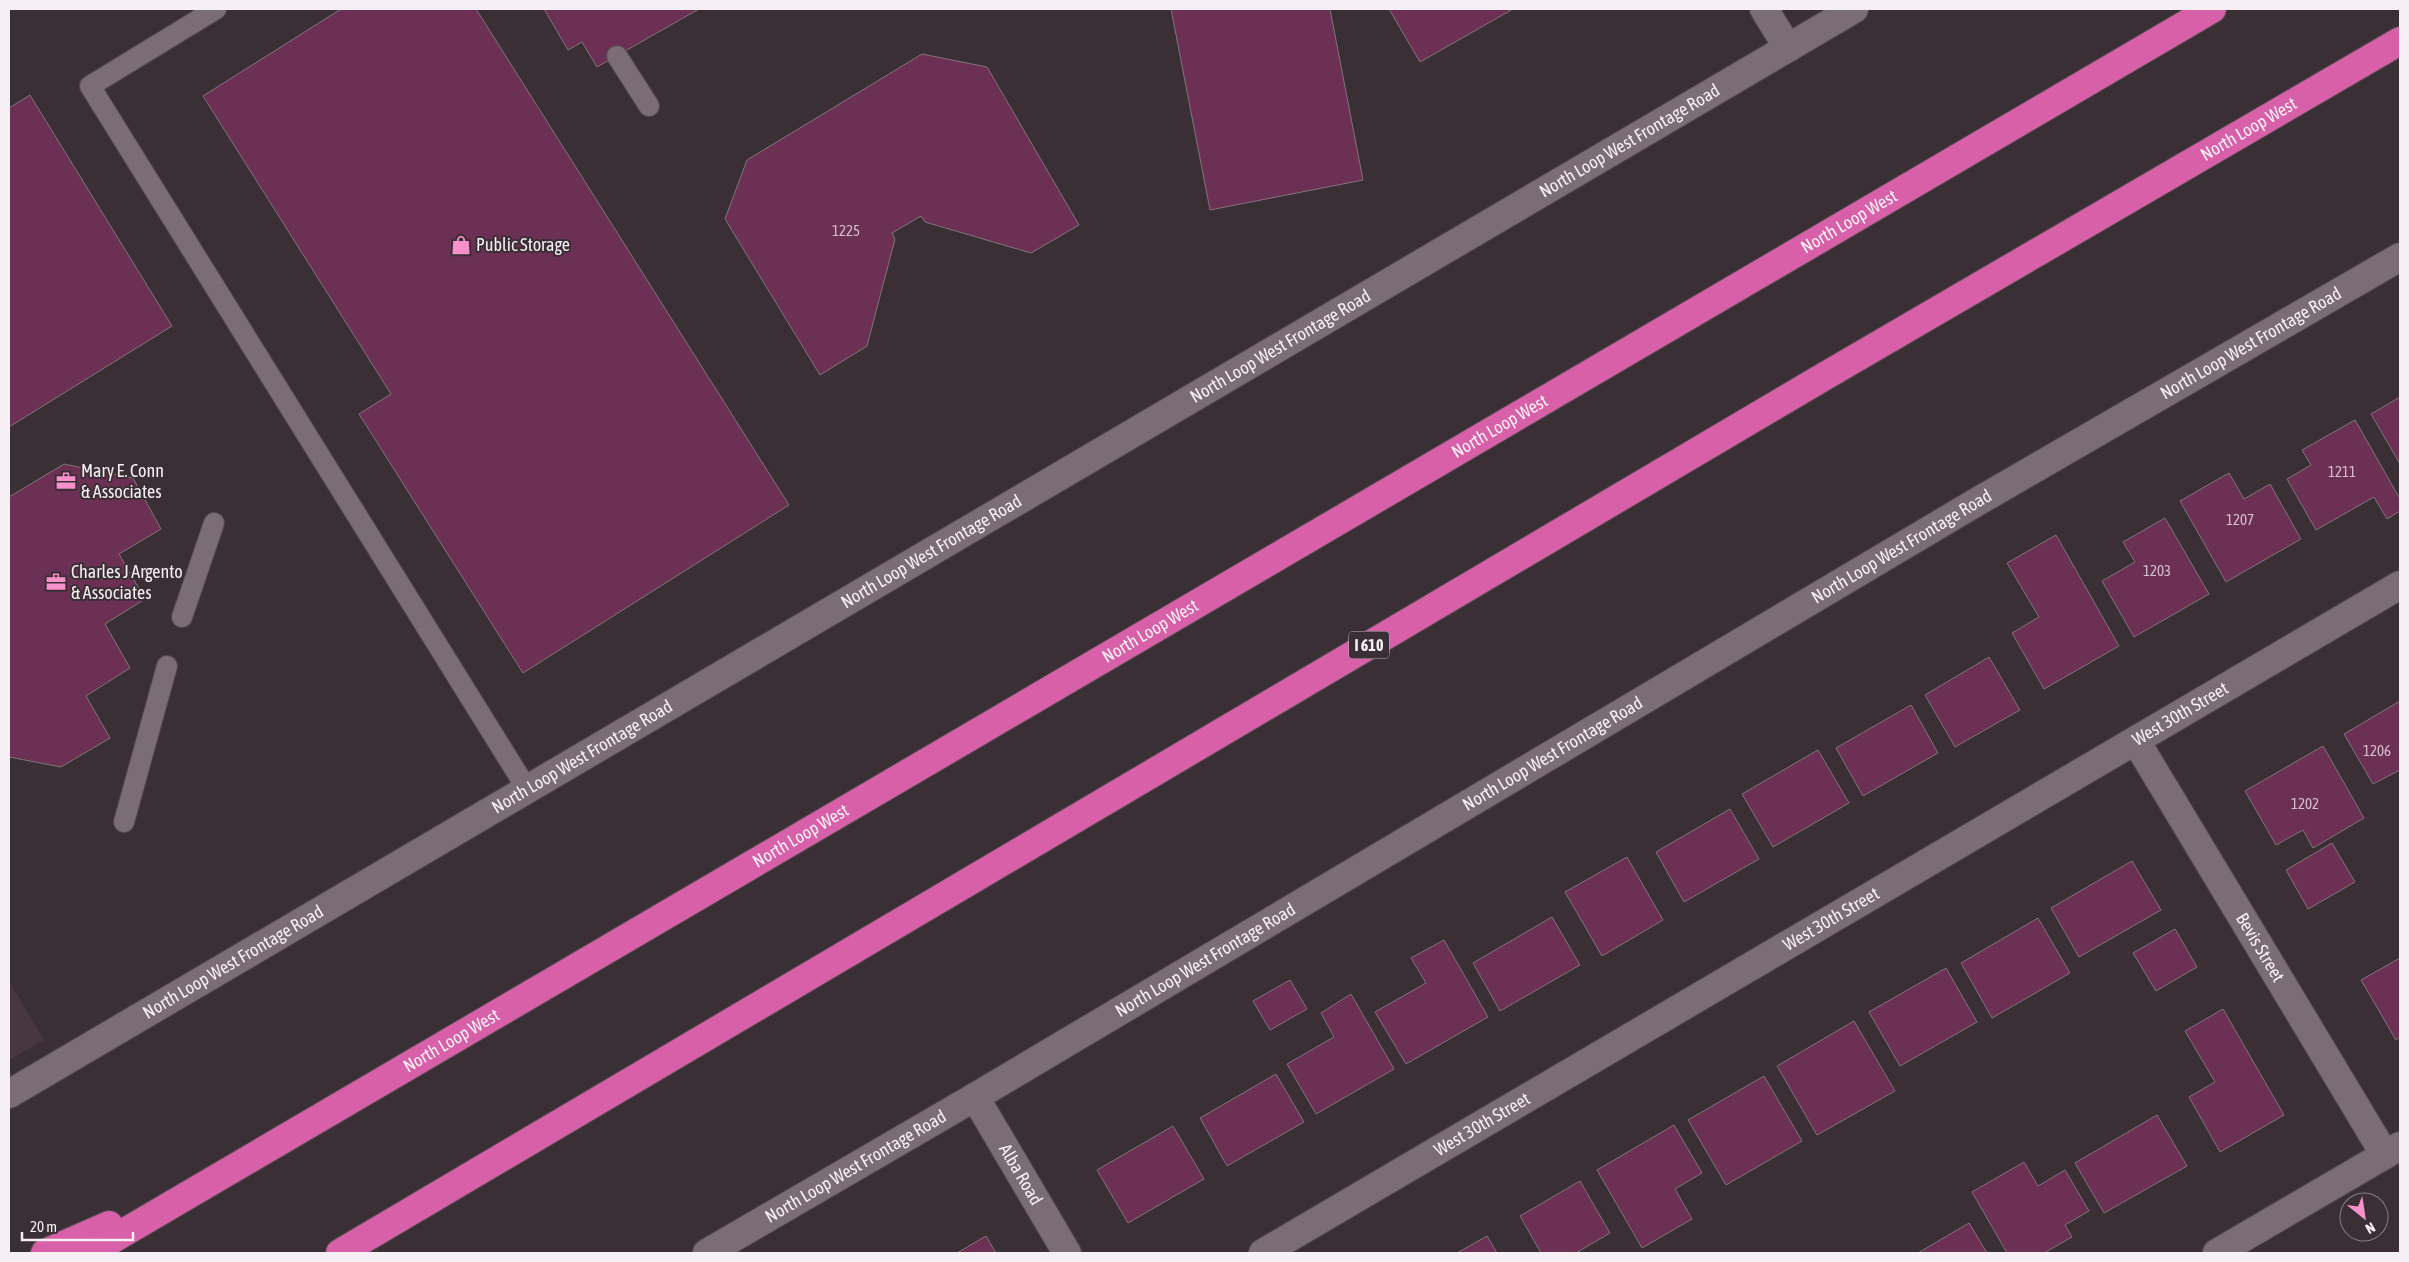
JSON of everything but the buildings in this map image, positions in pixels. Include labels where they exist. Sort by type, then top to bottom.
[{"type":"highway","name":"North Loop West","points":[[89,1253],[2212,9]]},
{"type":"highway","name":"North Loop West","points":[[340,1253],[1808,386],[2400,41]]},
{"type":"highway","points":[[46,1253],[216,1178]]},
{"type":"main road","points":[[1764,9],[1788,48]]},
{"type":"main road","name":"North Loop West Frontage Road","points":[[9,1094],[1854,9]]},
{"type":"main road","name":"North Loop West Frontage Road","points":[[707,1253],[975,1097],[1966,508],[2400,257]]},
{"type":"main road","name":"West 30th Street","points":[[1263,1253],[2400,585]]},
{"type":"main road","name":"Bevis Street","points":[[2136,741],[2392,1150]]},
{"type":"main road","name":"Alba Road","points":[[975,1097],[1067,1253]]},
{"type":"main road","points":[[2217,1253],[2392,1150]]},
{"type":"lane","points":[[216,9],[90,86],[527,789]]},
{"type":"lane","points":[[616,56],[649,106]]},
{"type":"lane","points":[[182,617],[214,522]]},
{"type":"lane","points":[[124,822],[167,666]]},
{"type":"shaded area","points":[[9,981],[44,1040],[9,1060]]},
{"type":"place","name":"Public Storage","points":[[461,245]]},
{"type":"place","name":"Mary E. Conn & Associates","points":[[66,481]]},
{"type":"place","name":"Charles J Argento & Associates","points":[[56,582]]}]
